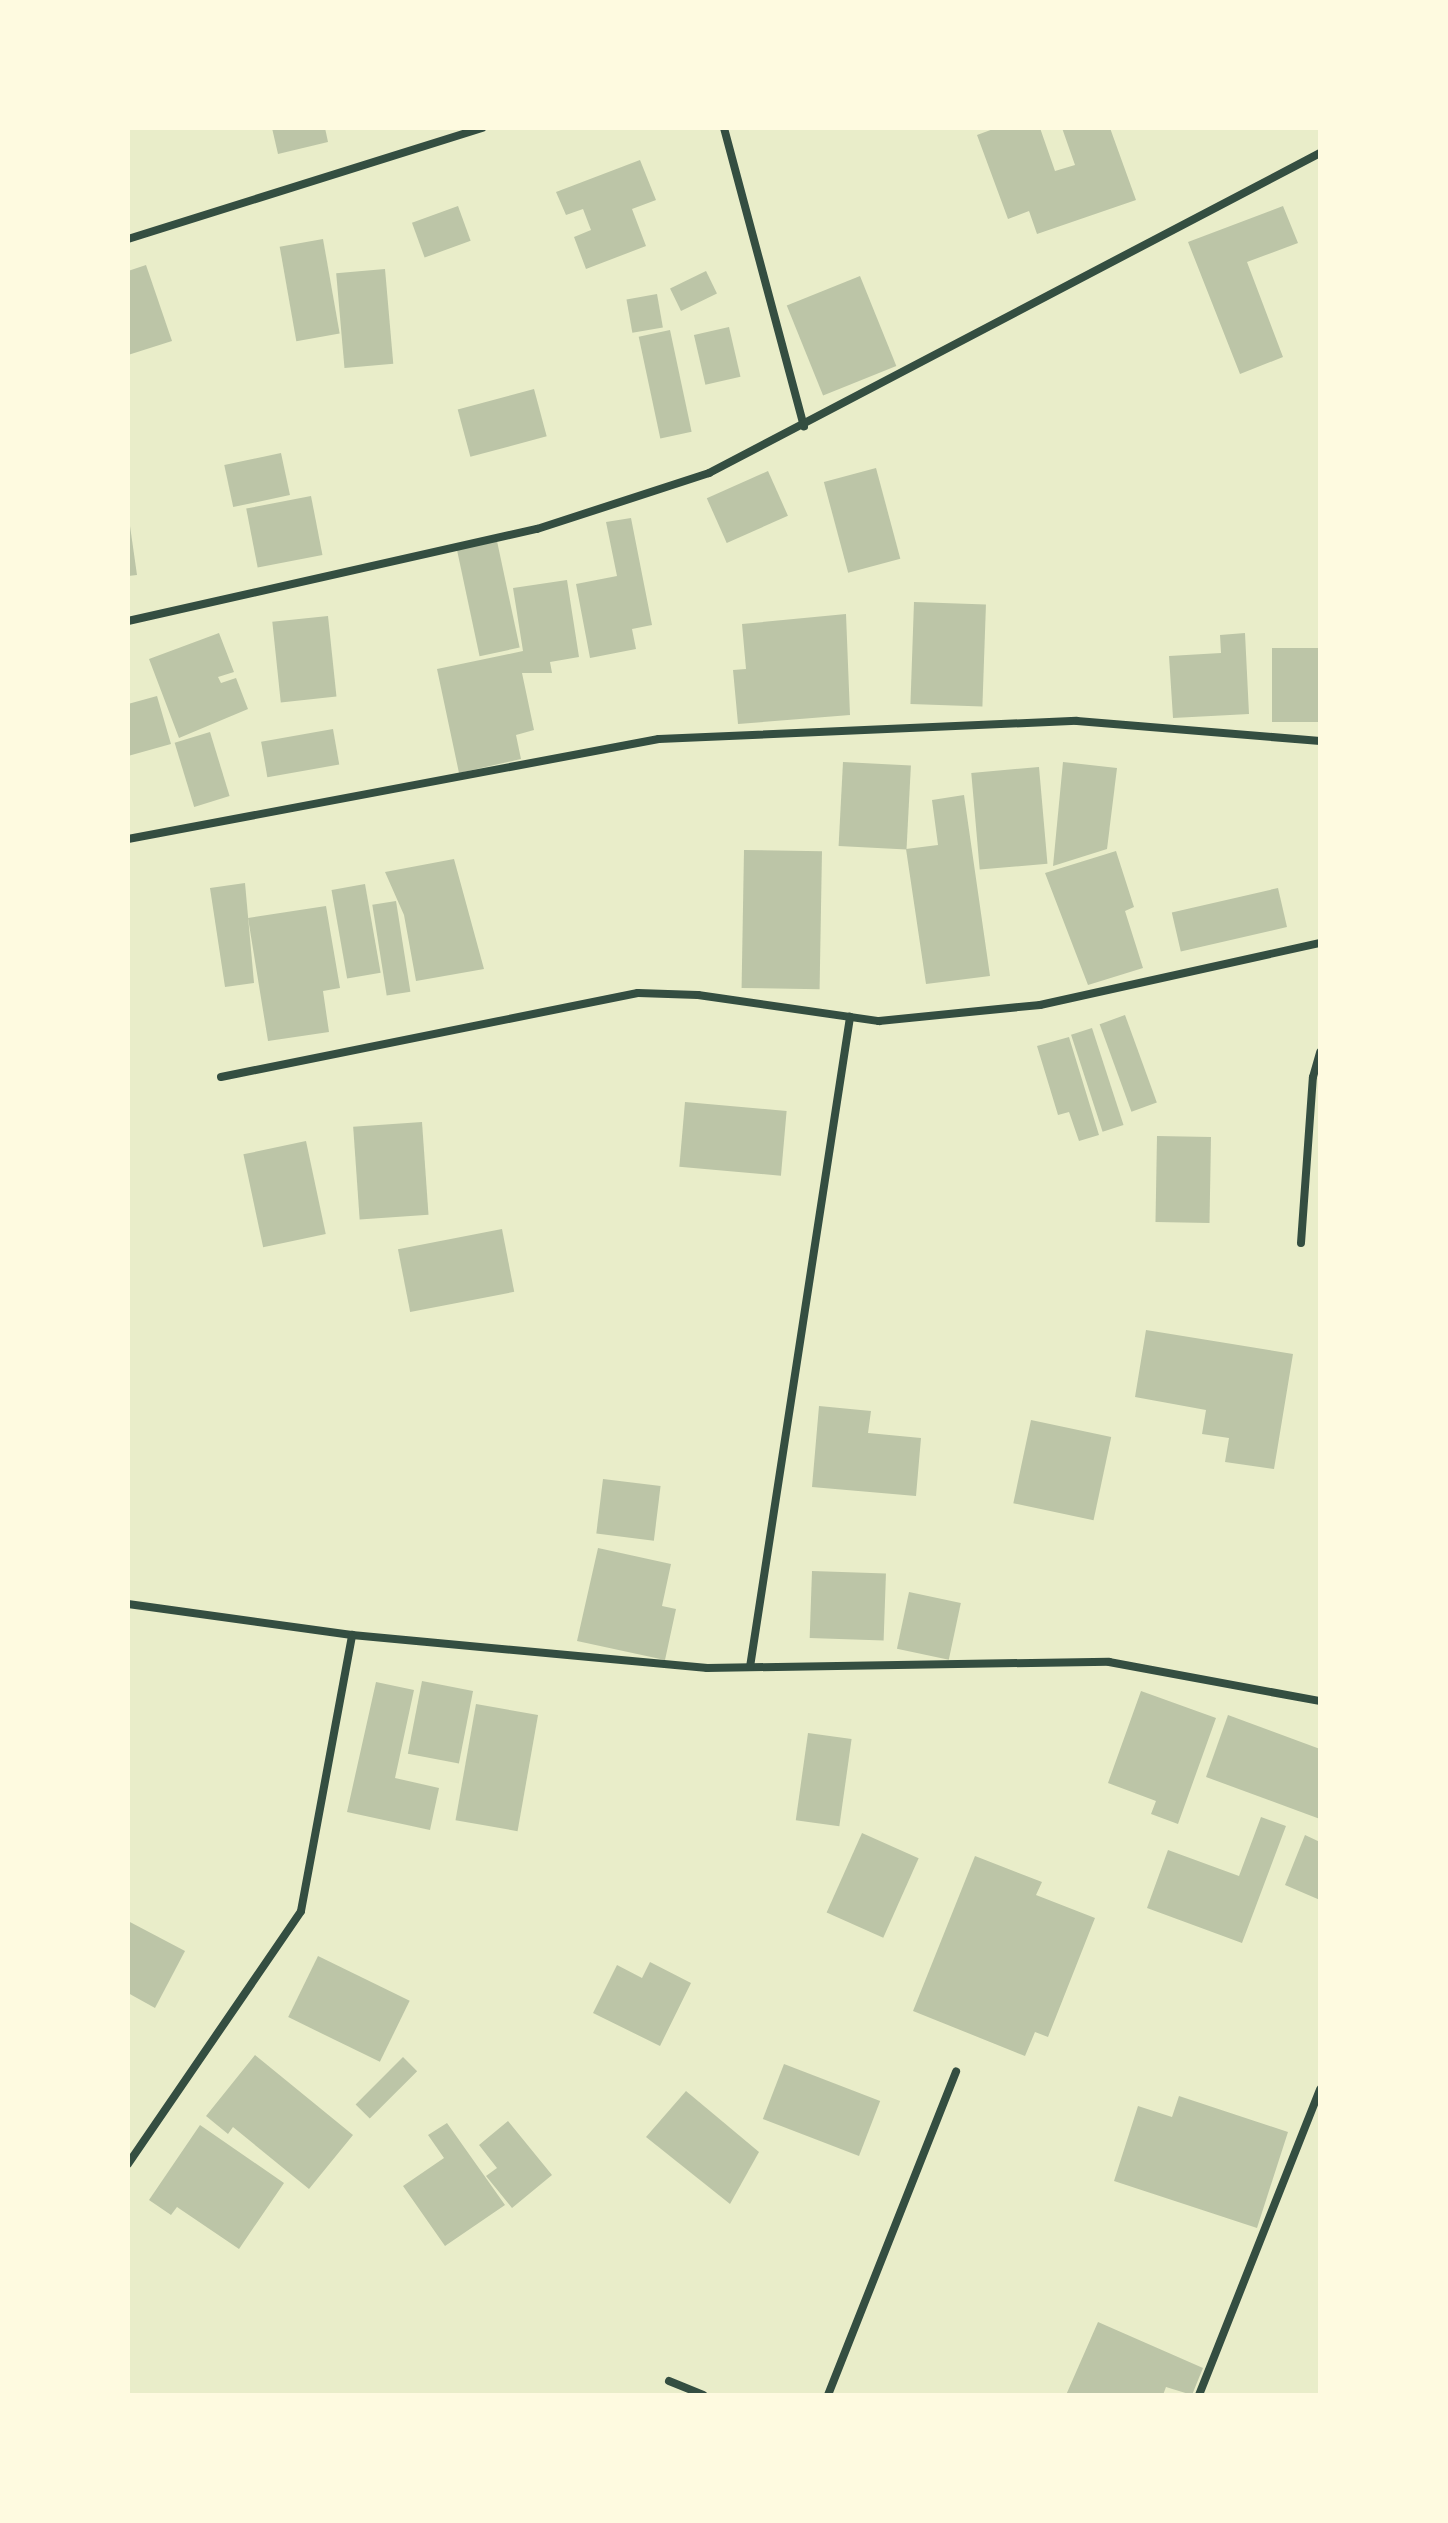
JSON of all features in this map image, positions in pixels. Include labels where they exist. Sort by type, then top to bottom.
[{"type":"street","points":[[128,239],[482,128]]},
{"type":"street","points":[[724,128],[804,426]]},
{"type":"street","points":[[128,621],[537,529],[709,473],[804,426],[1320,153]]},
{"type":"street","points":[[128,839],[659,739],[1077,721],[1320,741]]},
{"type":"street","points":[[221,1077],[638,993],[698,995],[879,1021],[1040,1005],[1320,943]]},
{"type":"street","points":[[750,1667],[850,1017]]},
{"type":"street","points":[[1301,1243],[1313,1077],[1320,1052]]},
{"type":"street","points":[[128,1604],[352,1635],[707,1668],[1109,1662],[1320,1701]]},
{"type":"street","points":[[128,2164],[301,1911],[352,1635]]},
{"type":"street","points":[[828,2395],[956,2071]]},
{"type":"street","points":[[1199,2395],[1320,2089]]},
{"type":"street","points":[[669,2381],[703,2395]]},
{"type":"building","points":[[272,128],[325,128],[328,142],[278,154]]},
{"type":"building","points":[[996,128],[1040,128],[1055,171],[1075,165],[1062,128],[1110,128],[1136,200],[1037,234],[1029,211],[1008,219],[977,135]]},
{"type":"building","points":[[640,160],[656,200],[632,209],[646,246],[586,269],[574,237],[591,230],[583,209],[566,215],[556,192]]},
{"type":"building","points":[[458,206],[471,241],[425,258],[412,223]]},
{"type":"building","points":[[1283,206],[1298,243],[1247,262],[1283,357],[1240,374],[1188,242]]},
{"type":"building","points":[[323,239],[340,334],[296,341],[280,247]]},
{"type":"building","points":[[146,265],[172,341],[128,355],[128,271]]},
{"type":"building","points":[[385,269],[393,364],[344,368],[336,273]]},
{"type":"building","points":[[706,271],[717,293],[681,311],[670,289]]},
{"type":"building","points":[[860,276],[896,366],[823,396],[787,306]]},
{"type":"building","points":[[657,294],[663,327],[632,333],[626,299]]},
{"type":"building","points":[[729,327],[740,377],[705,385],[694,335]]},
{"type":"building","points":[[670,330],[692,432],[660,438],[639,337]]},
{"type":"building","points":[[534,389],[547,436],[470,457],[458,409]]},
{"type":"building","points":[[281,453],[290,495],[233,507],[224,465]]},
{"type":"building","points":[[876,468],[900,559],[848,573],[824,482]]},
{"type":"building","points":[[768,471],[788,516],[727,543],[707,498]]},
{"type":"building","points":[[311,496],[322,555],[258,567],[246,509]]},
{"type":"building","points":[[128,512],[137,575],[128,576]]},
{"type":"building","points":[[631,518],[652,625],[632,629],[636,649],[590,658],[576,584],[617,576],[606,522]]},
{"type":"building","points":[[497,541],[520,648],[480,656],[457,550]]},
{"type":"building","points":[[567,580],[579,657],[550,662],[552,673],[522,673],[534,730],[516,735],[521,759],[459,773],[437,669],[523,651],[513,588]]},
{"type":"building","points":[[914,602],[986,605],[982,706],[910,704]]},
{"type":"building","points":[[846,614],[850,715],[738,724],[733,670],[746,669],[742,624]]},
{"type":"building","points":[[328,616],[336,697],[281,702],[272,622]]},
{"type":"building","points":[[219,633],[234,672],[218,677],[221,683],[236,678],[248,709],[179,738],[149,659]]},
{"type":"building","points":[[1245,633],[1249,714],[1173,718],[1169,656],[1221,653],[1220,635]]},
{"type":"building","points":[[1272,648],[1320,648],[1320,722],[1272,722]]},
{"type":"building","points":[[157,696],[171,744],[128,756],[128,704]]},
{"type":"building","points":[[333,729],[339,764],[267,777],[261,742]]},
{"type":"building","points":[[210,732],[230,796],[194,807],[175,743]]},
{"type":"building","points":[[843,762],[911,766],[907,849],[839,846]]},
{"type":"building","points":[[1063,762],[1117,768],[1107,849],[1053,866]]},
{"type":"building","points":[[1039,767],[1047,864],[980,870],[971,773]]},
{"type":"building","points":[[964,795],[990,976],[926,984],[906,849],[938,845],[932,800]]},
{"type":"building","points":[[744,850],[822,851],[820,989],[742,988]]},
{"type":"building","points":[[1116,851],[1134,907],[1125,911],[1143,968],[1088,985],[1045,873]]},
{"type":"building","points":[[454,859],[484,969],[416,981],[404,915],[385,872]]},
{"type":"building","points":[[245,883],[254,983],[225,987],[210,888]]},
{"type":"building","points":[[365,884],[381,973],[347,979],[332,890]]},
{"type":"building","points":[[1278,888],[1287,927],[1181,951],[1172,913]]},
{"type":"building","points":[[396,901],[410,992],[387,996],[372,905]]},
{"type":"building","points":[[326,906],[340,988],[323,991],[329,1032],[268,1041],[248,918]]},
{"type":"building","points":[[1125,1015],[1157,1102],[1131,1112],[1100,1024]]},
{"type":"building","points":[[1092,1028],[1124,1125],[1103,1132],[1071,1035]]},
{"type":"building","points":[[1069,1037],[1099,1135],[1079,1141],[1069,1112],[1058,1115],[1037,1046]]},
{"type":"building","points":[[685,1102],[787,1111],[781,1176],[679,1167]]},
{"type":"building","points":[[422,1122],[428,1215],[360,1220],[353,1127]]},
{"type":"building","points":[[1157,1136],[1211,1137],[1209,1223],[1155,1222]]},
{"type":"building","points":[[306,1141],[326,1234],[263,1247],[243,1154]]},
{"type":"building","points":[[502,1229],[514,1292],[410,1312],[398,1249]]},
{"type":"building","points":[[1146,1330],[1293,1354],[1274,1469],[1225,1462],[1229,1438],[1202,1434],[1206,1410],[1135,1397]]},
{"type":"building","points":[[819,1406],[871,1411],[868,1433],[921,1438],[916,1496],[812,1487]]},
{"type":"building","points":[[1031,1420],[1111,1437],[1094,1520],[1013,1503]]},
{"type":"building","points":[[603,1479],[661,1486],[654,1541],[596,1534]]},
{"type":"building","points":[[598,1548],[671,1564],[662,1606],[676,1609],[665,1660],[577,1641]]},
{"type":"building","points":[[812,1571],[886,1574],[884,1641],[810,1638]]},
{"type":"building","points":[[909,1592],[961,1603],[949,1660],[897,1649]]},
{"type":"building","points":[[422,1681],[473,1691],[459,1764],[408,1754]]},
{"type":"building","points":[[376,1682],[414,1690],[395,1778],[439,1788],[430,1830],[347,1812]]},
{"type":"building","points":[[1141,1691],[1216,1718],[1178,1824],[1151,1814],[1156,1801],[1108,1783]]},
{"type":"building","points":[[476,1704],[538,1715],[518,1831],[456,1820]]},
{"type":"building","points":[[1228,1715],[1320,1749],[1320,1819],[1206,1777]]},
{"type":"building","points":[[808,1733],[852,1739],[839,1826],[796,1820]]},
{"type":"building","points":[[1261,1817],[1286,1826],[1242,1943],[1147,1908],[1168,1850],[1239,1876]]},
{"type":"building","points":[[862,1833],[919,1858],[883,1938],[827,1912]]},
{"type":"building","points":[[1305,1835],[1320,1842],[1320,1900],[1285,1885]]},
{"type":"building","points":[[975,1856],[1042,1882],[1036,1895],[1095,1918],[1048,2037],[1035,2032],[1025,2056],[913,2011]]},
{"type":"building","points":[[128,1921],[185,1951],[155,2008],[128,1993]]},
{"type":"building","points":[[318,1956],[410,2001],[380,2062],[288,2017]]},
{"type":"building","points":[[650,1962],[691,1983],[660,2046],[593,2013],[617,1965],[642,1978]]},
{"type":"building","points":[[255,2055],[353,2135],[309,2189],[233,2127],[228,2134],[206,2116]]},
{"type":"building","points":[[403,2057],[417,2071],[370,2119],[356,2104]]},
{"type":"building","points":[[784,2064],[880,2101],[859,2156],[763,2119]]},
{"type":"building","points":[[686,2091],[759,2152],[730,2204],[646,2137]]},
{"type":"building","points":[[1179,2096],[1288,2132],[1257,2228],[1114,2181],[1138,2106],[1172,2117]]},
{"type":"building","points":[[508,2121],[552,2175],[512,2208],[486,2176],[497,2168],[479,2145]]},
{"type":"building","points":[[447,2123],[505,2205],[445,2246],[403,2186],[444,2158],[428,2135]]},
{"type":"building","points":[[200,2125],[284,2183],[239,2249],[177,2207],[171,2215],[149,2200]]},
{"type":"building","points":[[1098,2322],[1203,2368],[1192,2395],[1166,2387],[1163,2395],[1066,2395]]}]
